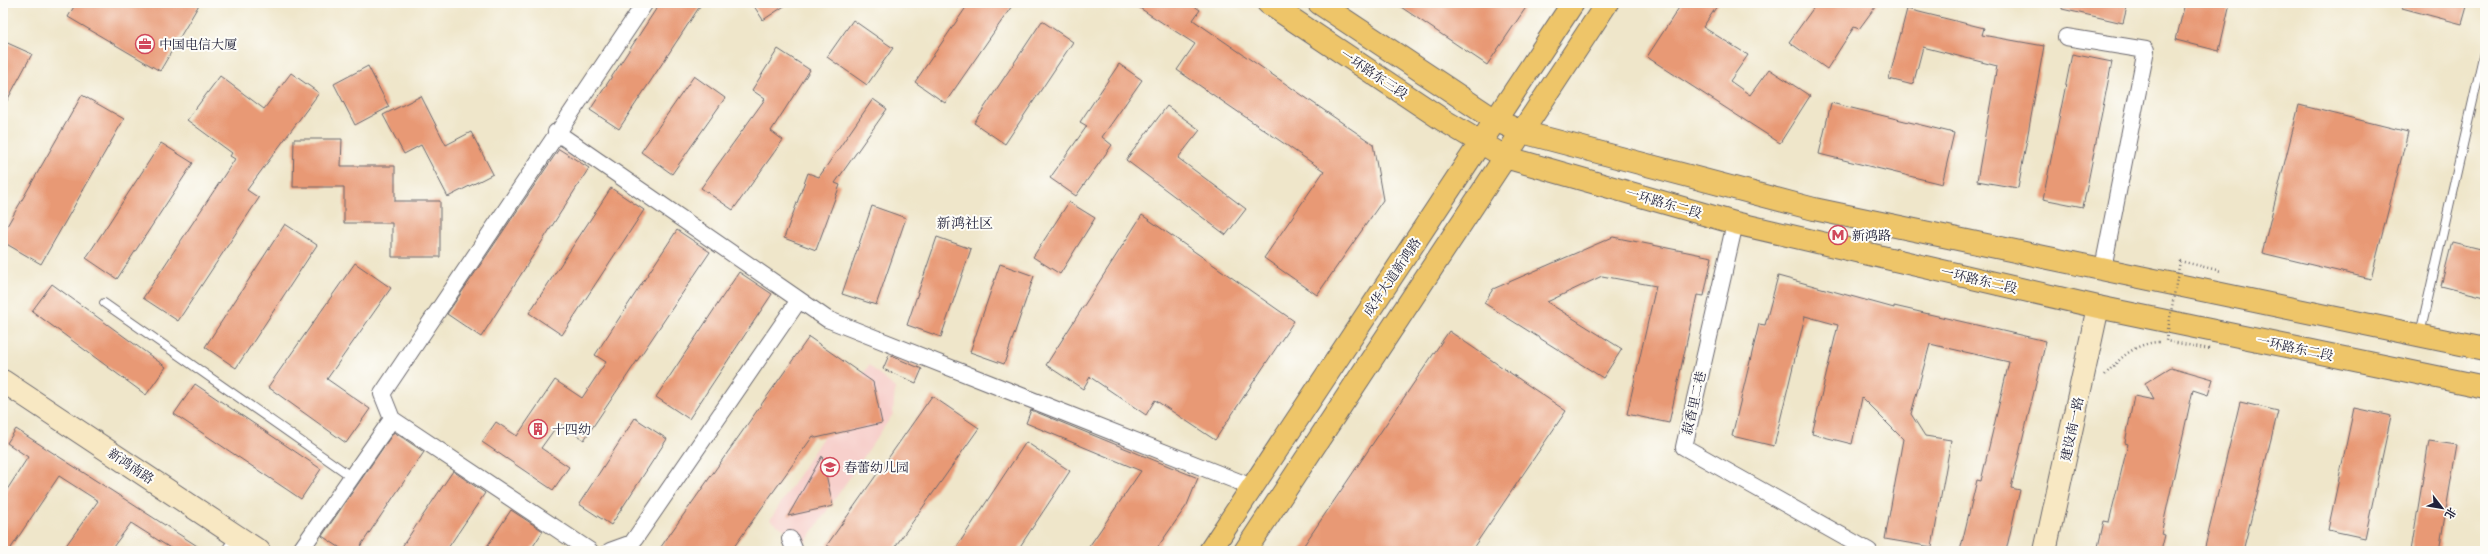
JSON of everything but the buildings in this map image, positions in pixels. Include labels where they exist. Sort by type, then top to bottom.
[{"type":"main road","name":"一环路东三段","points":[[1268,3],[1480,144]]},
{"type":"main road","points":[[1319,3],[1495,120],[1522,132],[1814,209],[2103,268],[2485,349]]},
{"type":"main road","name":"成华大道新鸿路","points":[[1210,551],[1573,3]]},
{"type":"main road","points":[[1245,551],[1607,3]]},
{"type":"main road","name":"一环路东二段","points":[[1480,144],[1505,157],[1735,223],[2098,308],[2485,387]]},
{"type":"street","points":[[590,551],[392,419],[382,394],[556,132],[645,3]]},
{"type":"street","points":[[2066,37],[2146,50],[2103,268]]},
{"type":"street","points":[[556,132],[827,319],[1252,487]]},
{"type":"street","name":"菽香里二巷","points":[[1735,223],[1684,447],[1869,551]]},
{"type":"street","points":[[610,551],[632,543],[799,300]]},
{"type":"street","name":"建设南一路","points":[[2045,551],[2098,308]]},
{"type":"street","name":"新鸿南路","points":[[3,381],[235,545],[259,551]]},
{"type":"street","points":[[300,551],[392,419]]},
{"type":"lane","points":[[2420,335],[2485,48]]},
{"type":"lane","points":[[104,303],[352,477]]},
{"type":"path","points":[[2166,341],[2180,260],[2221,271]]},
{"type":"path","points":[[2102,378],[2121,357],[2145,343],[2166,341],[2210,349]]},
{"type":"shaded area","name":"春蕾幼儿园","points":[[869,365],[895,388],[893,414],[805,543],[770,520]]},
{"type":"place","name":"中国电信大厦","points":[[145,44]]},
{"type":"place","name":"新鸿路","points":[[1838,235]]},
{"type":"place","name":"十四幼","points":[[538,429]]},
{"type":"place","name":"春蕾幼儿园","points":[[830,467]]},
{"type":"district","name":"新鸿社区","points":[[965,223]]}]
